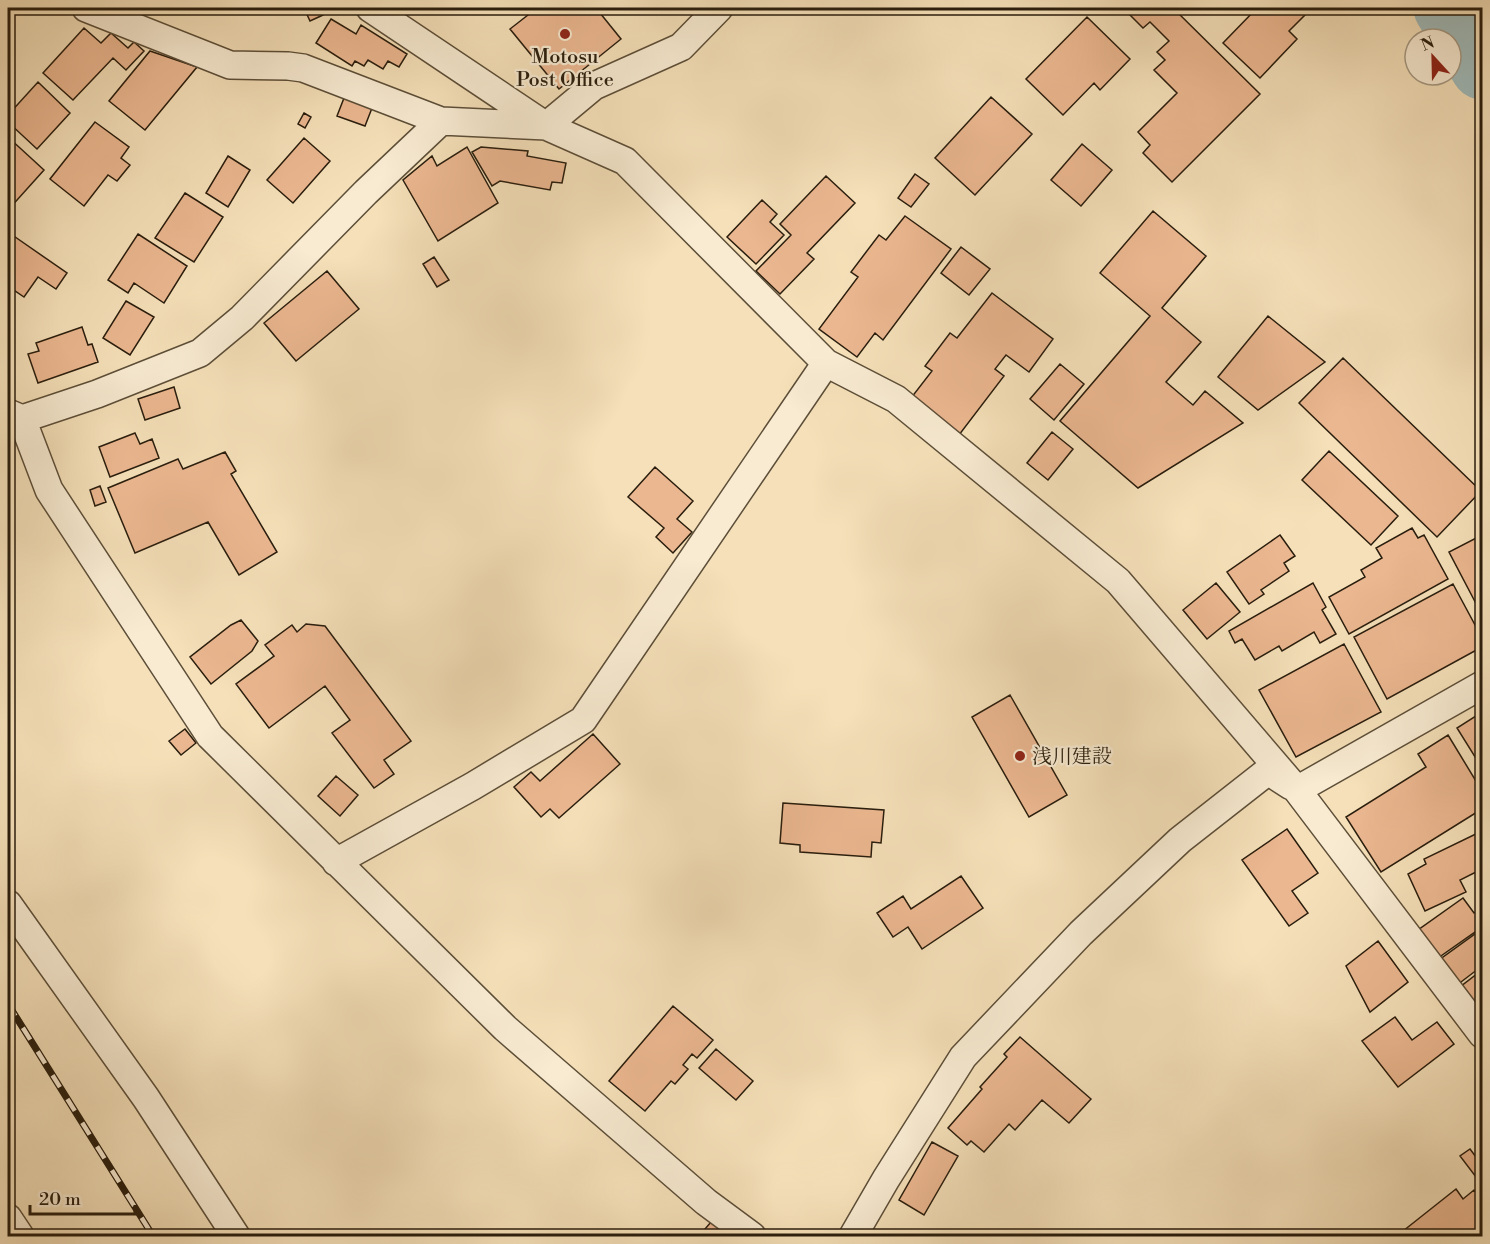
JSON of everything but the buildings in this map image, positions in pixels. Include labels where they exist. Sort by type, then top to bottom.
[{"type":"street","points":[[87,8],[230,65],[303,68],[441,121],[546,126],[594,86],[681,47],[719,8]]},
{"type":"street","points":[[370,8],[546,126],[625,161],[826,363],[896,399],[1118,581],[1297,790],[1482,1034]]},
{"type":"street","points":[[441,121],[366,192],[242,318],[200,353],[98,394],[15,416],[49,490],[210,736],[505,1028],[706,1202],[752,1236]]},
{"type":"street","points":[[336,862],[473,786],[583,720],[826,363]]},
{"type":"street","points":[[1297,790],[1482,685]]},
{"type":"street","points":[[853,1236],[963,1057],[1080,933],[1180,840],[1268,771],[1297,790]]},
{"type":"street","points":[[8,904],[146,1098],[236,1236]]},
{"type":"street","points":[[8,1218],[20,1236]]},
{"type":"waterway","points":[[1445,8],[1482,68]]},
{"type":"railway","points":[[8,1004],[153,1236]]},
{"type":"place","name":"Motosu Post Office","points":[[565,34]]},
{"type":"place","name":"浅川建設","points":[[1020,756]]}]
